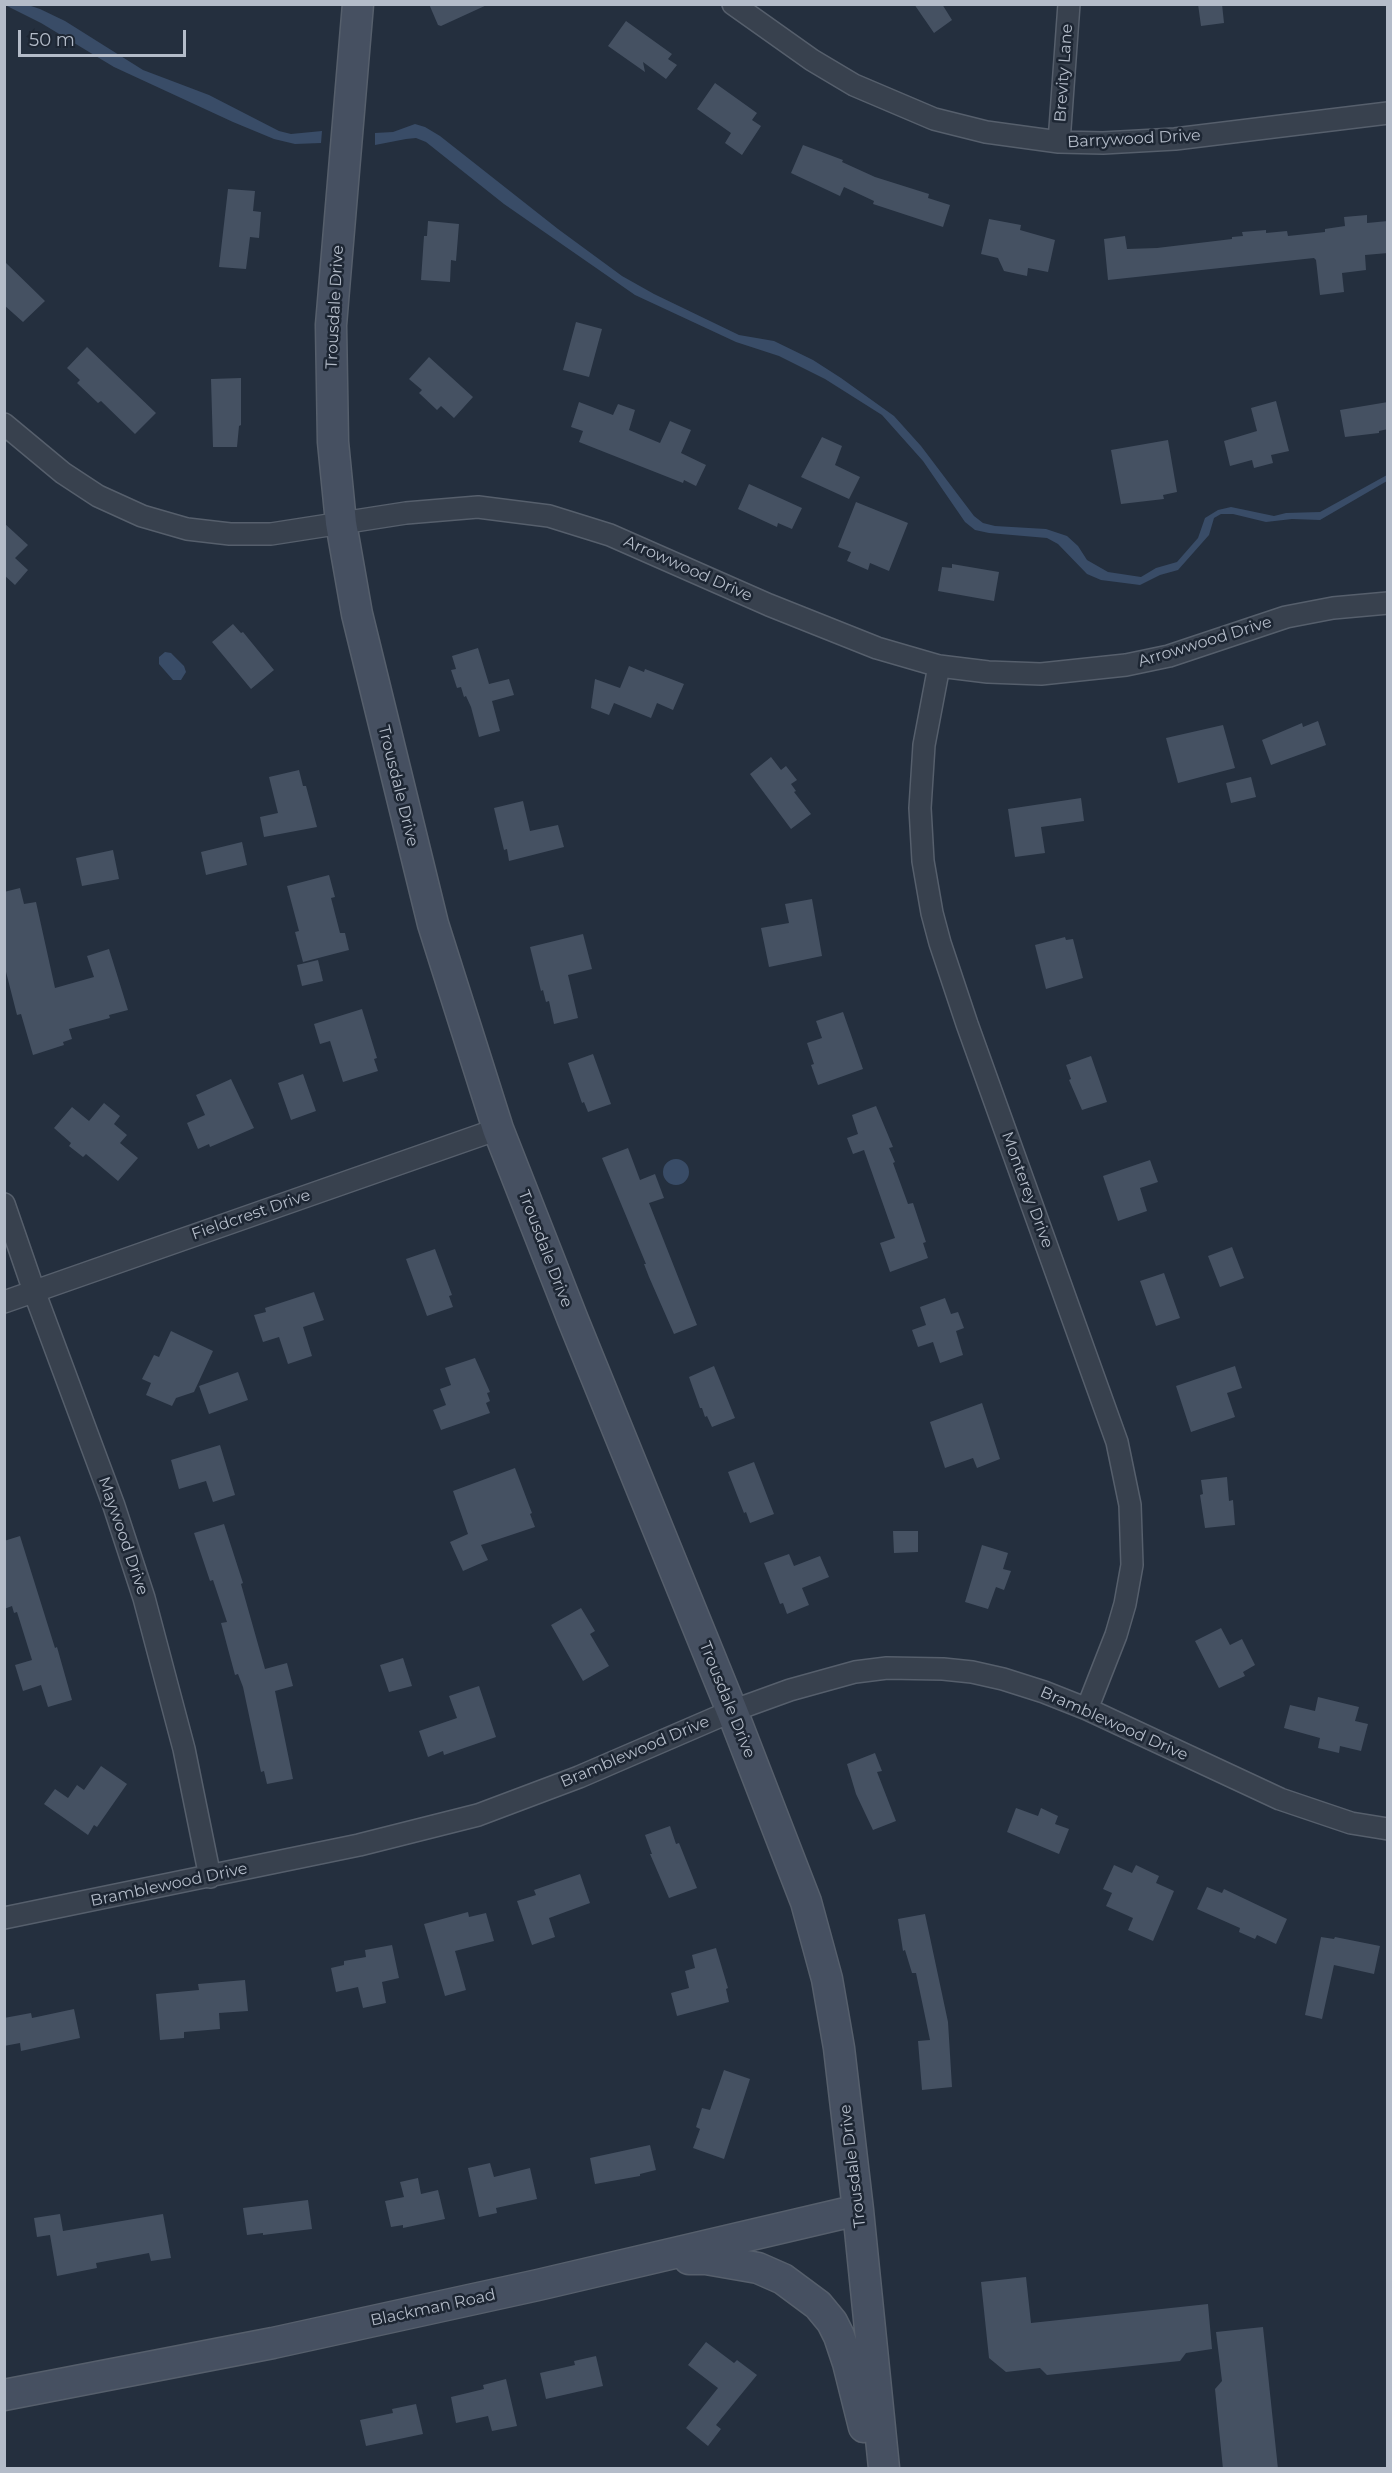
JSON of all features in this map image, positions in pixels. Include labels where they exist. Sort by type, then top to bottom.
[{"type":"street","name":"Trousdale Drive","points":[[358,4],[331,325],[333,442],[341,523],[367,658],[433,924],[498,1129],[732,1711],[806,1902],[827,1979],[839,2048],[884,2469]]},
{"type":"street","name":"Barrywood Drive","points":[[733,4],[829,70],[891,102],[951,124],[996,134],[1059,142],[1103,143],[1175,139],[1388,113]]},
{"type":"street","name":"Brevity Lane","points":[[1059,142],[1069,4]]},
{"type":"street","name":"Arrowwood Drive","points":[[4,424],[63,473],[98,496],[142,516],[165,523],[207,532],[251,534],[291,532],[406,513],[478,507],[549,516],[610,535],[850,639],[939,666],[1015,674],[1096,670],[1168,656],[1297,615],[1355,604],[1388,603]]},
{"type":"street","name":"Monterey Drive","points":[[939,666],[924,745],[920,808],[923,861],[932,913],[967,1024],[1117,1442],[1130,1505],[1132,1565],[1125,1604],[1116,1635],[1087,1709]]},
{"type":"street","name":"Fieldcrest Drive","points":[[4,1302],[498,1129]]},
{"type":"street","name":"Maywood Drive","points":[[4,1204],[114,1506],[144,1598],[179,1728],[210,1877]]},
{"type":"street","name":"Bramblewood Drive","points":[[4,1918],[359,1845],[478,1815],[579,1777],[732,1711],[821,1680],[887,1668],[943,1669],[1003,1679],[1087,1709],[1280,1799],[1351,1823],[1388,1829]]},
{"type":"street","name":"Blackman Road","points":[[4,2395],[231,2352],[858,2210]]},
{"type":"street","points":[[632,2262],[706,2259],[753,2266],[783,2280],[818,2305],[836,2328],[848,2363],[860,2407],[871,2469]]},
{"type":"water","points":[[5,5],[28,5],[40,9],[65,21],[143,70],[209,95],[279,131],[291,134],[322,131],[321,143],[295,144],[274,139],[233,122],[114,67],[41,23]]},
{"type":"water","points":[[415,124],[440,136],[622,276],[739,335],[774,341],[813,360],[841,378],[894,416],[921,446],[974,516],[983,523],[995,526],[1046,529],[1067,536],[1078,546],[1087,560],[1108,572],[1141,577],[1156,568],[1177,562],[1198,538],[1205,518],[1218,510],[1231,507],[1274,516],[1286,513],[1320,512],[1387,475],[1387,481],[1320,520],[1292,519],[1266,522],[1233,514],[1221,514],[1214,518],[1209,535],[1178,570],[1160,575],[1140,585],[1101,580],[1087,574],[1058,544],[1047,538],[975,530],[965,522],[923,461],[882,415],[825,379],[779,356],[736,342],[635,295],[504,204],[426,142],[416,138],[375,145],[375,133],[393,132]]},
{"type":"water","points":[[165,652],[171,653],[184,666],[186,672],[181,680],[173,680],[159,664],[159,657]]},
{"type":"water","points":[[676,1159],[685,1163],[689,1172],[685,1181],[676,1185],[667,1181],[663,1172],[667,1163]]},
{"type":"building","points":[[429,4],[489,4],[441,26],[438,25]]},
{"type":"building","points":[[914,4],[942,4],[952,20],[934,33]]},
{"type":"building","points":[[1198,4],[1222,4],[1224,23],[1201,26]]},
{"type":"building","points":[[626,21],[672,54],[668,59],[677,65],[666,79],[643,62],[645,72],[608,46]]},
{"type":"building","points":[[715,83],[757,113],[752,120],[761,126],[742,155],[725,143],[731,133],[697,109]]},
{"type":"building","points":[[803,145],[843,160],[842,162],[875,177],[929,194],[928,198],[950,205],[943,227],[873,204],[874,201],[844,187],[840,196],[791,173]]},
{"type":"building","points":[[228,189],[255,191],[253,211],[261,212],[259,238],[250,237],[246,269],[219,267]]},
{"type":"building","points":[[1367,215],[1367,223],[1388,221],[1388,253],[1365,255],[1366,270],[1342,273],[1344,292],[1320,295],[1314,258],[1108,280],[1104,239],[1125,236],[1127,249],[1157,248],[1232,239],[1232,237],[1243,236],[1242,232],[1287,231],[1288,236],[1325,232],[1325,229],[1345,226],[1344,217]]},
{"type":"building","points":[[989,219],[1021,225],[1020,230],[1055,240],[1048,272],[1028,268],[1027,276],[1004,271],[998,258],[981,254]]},
{"type":"building","points":[[428,221],[459,224],[456,261],[451,260],[450,282],[421,280],[424,236],[427,236]]},
{"type":"building","points":[[4,261],[45,301],[23,322],[4,305]]},
{"type":"building","points":[[576,322],[602,329],[589,377],[563,370]]},
{"type":"building","points":[[87,347],[156,413],[135,434],[101,401],[98,403],[77,383],[80,380],[67,368]]},
{"type":"building","points":[[429,357],[473,397],[454,418],[441,406],[437,410],[419,393],[422,390],[409,379]]},
{"type":"building","points":[[241,378],[241,425],[237,447],[213,447],[211,379]]},
{"type":"building","points":[[1276,401],[1289,451],[1271,455],[1273,463],[1254,468],[1252,460],[1230,466],[1224,441],[1257,431],[1251,408]]},
{"type":"building","points":[[579,402],[613,415],[618,404],[635,410],[629,430],[660,443],[670,421],[691,430],[681,453],[706,465],[696,486],[579,442],[583,431],[571,427]]},
{"type":"building","points":[[1388,402],[1388,429],[1379,431],[1379,433],[1345,437],[1340,410]]},
{"type":"building","points":[[822,437],[842,446],[835,465],[860,477],[849,499],[801,477]]},
{"type":"building","points":[[1168,440],[1177,492],[1163,495],[1164,499],[1121,504],[1111,450]]},
{"type":"building","points":[[749,484],[802,508],[792,529],[778,523],[777,527],[738,509]]},
{"type":"building","points":[[856,502],[908,523],[889,571],[870,563],[868,570],[847,561],[851,552],[838,547]]},
{"type":"building","points":[[4,523],[28,545],[15,558],[28,570],[15,585],[4,575]]},
{"type":"building","points":[[952,564],[999,572],[994,601],[938,591],[942,567],[952,568]]},
{"type":"building","points":[[233,624],[241,633],[243,632],[274,670],[251,689],[212,642]]},
{"type":"building","points":[[478,648],[489,684],[509,679],[514,695],[492,701],[500,731],[479,737],[471,707],[461,687],[457,688],[451,670],[456,669],[452,656]]},
{"type":"building","points":[[629,666],[644,672],[645,669],[684,684],[673,710],[657,703],[651,718],[614,703],[609,715],[591,708],[595,679],[620,688]]},
{"type":"building","points":[[1318,721],[1326,745],[1271,765],[1262,740],[1302,723],[1303,727]]},
{"type":"building","points":[[1223,725],[1235,768],[1178,783],[1166,738]]},
{"type":"building","points":[[771,757],[781,770],[786,766],[797,780],[791,784],[796,791],[794,792],[811,814],[791,829],[750,774]]},
{"type":"building","points":[[299,770],[303,786],[306,786],[317,827],[264,837],[260,817],[278,813],[269,777]]},
{"type":"building","points":[[1251,777],[1256,797],[1231,803],[1226,783]]},
{"type":"building","points":[[1081,798],[1084,821],[1041,827],[1045,853],[1015,857],[1008,809]]},
{"type":"building","points":[[523,801],[530,831],[558,825],[564,847],[509,861],[507,849],[504,850],[494,808]]},
{"type":"building","points":[[242,842],[247,865],[206,875],[201,852]]},
{"type":"building","points":[[113,850],[119,879],[82,886],[76,858]]},
{"type":"building","points":[[329,875],[335,897],[331,898],[340,933],[345,933],[349,950],[303,962],[295,932],[299,931],[287,886]]},
{"type":"building","points":[[20,888],[24,904],[36,902],[55,988],[94,977],[87,956],[109,949],[128,1010],[109,1015],[110,1018],[69,1029],[72,1039],[63,1042],[64,1045],[33,1055],[21,1014],[17,1015],[4,964],[4,892]]},
{"type":"building","points":[[812,899],[822,956],[769,967],[761,928],[789,923],[785,904]]},
{"type":"building","points":[[583,934],[592,969],[568,975],[578,1018],[554,1024],[549,1001],[546,1002],[543,990],[541,991],[530,947]]},
{"type":"building","points":[[1065,937],[1066,940],[1073,939],[1083,978],[1046,989],[1035,945]]},
{"type":"building","points":[[318,960],[323,981],[302,986],[297,965]]},
{"type":"building","points":[[362,1009],[377,1058],[374,1059],[378,1071],[343,1082],[330,1041],[320,1044],[314,1024]]},
{"type":"building","points":[[843,1012],[863,1069],[818,1085],[807,1043],[822,1038],[816,1021]]},
{"type":"building","points":[[593,1054],[611,1104],[588,1112],[584,1102],[582,1103],[568,1063]]},
{"type":"building","points":[[1091,1056],[1107,1102],[1082,1110],[1069,1080],[1071,1079],[1066,1065]]},
{"type":"building","points":[[303,1074],[316,1111],[291,1120],[278,1083]]},
{"type":"building","points":[[231,1079],[254,1128],[210,1147],[209,1144],[198,1149],[187,1123],[205,1115],[196,1095]]},
{"type":"building","points":[[104,1103],[120,1116],[114,1124],[127,1135],[120,1143],[138,1158],[118,1181],[86,1154],[83,1157],[69,1146],[71,1143],[54,1128],[72,1107],[89,1121]]},
{"type":"building","points":[[876,1106],[893,1147],[889,1148],[908,1204],[913,1203],[926,1242],[923,1243],[928,1258],[890,1272],[880,1243],[895,1238],[864,1150],[853,1154],[847,1138],[858,1134],[852,1115]]},
{"type":"building","points":[[628,1148],[640,1180],[655,1174],[664,1198],[649,1203],[697,1325],[674,1334],[602,1158]]},
{"type":"building","points":[[1150,1160],[1158,1182],[1140,1188],[1147,1211],[1118,1221],[1103,1176]]},
{"type":"building","points":[[1232,1247],[1244,1278],[1220,1287],[1208,1256]]},
{"type":"building","points":[[435,1249],[452,1295],[449,1296],[453,1307],[427,1316],[406,1259]]},
{"type":"building","points":[[1164,1273],[1180,1318],[1156,1326],[1140,1281]]},
{"type":"building","points":[[314,1292],[324,1320],[303,1327],[312,1356],[288,1364],[279,1337],[263,1342],[254,1315],[266,1312],[265,1308]]},
{"type":"building","points":[[945,1298],[951,1314],[958,1312],[964,1328],[956,1331],[963,1355],[940,1363],[933,1342],[918,1347],[912,1330],[926,1325],[920,1307]]},
{"type":"building","points":[[171,1331],[213,1351],[194,1392],[176,1398],[172,1406],[146,1395],[151,1383],[142,1379],[154,1355],[159,1357]]},
{"type":"building","points":[[475,1358],[490,1392],[487,1393],[490,1401],[486,1403],[490,1413],[441,1430],[433,1410],[446,1405],[440,1389],[451,1385],[445,1368]]},
{"type":"building","points":[[714,1366],[735,1418],[712,1427],[700,1408],[689,1377]]},
{"type":"building","points":[[1235,1366],[1242,1388],[1227,1393],[1235,1417],[1191,1432],[1176,1386]]},
{"type":"building","points":[[238,1372],[248,1400],[209,1414],[199,1386]]},
{"type":"building","points":[[982,1403],[1000,1459],[977,1468],[973,1458],[945,1468],[930,1422]]},
{"type":"building","points":[[220,1445],[235,1495],[213,1502],[206,1481],[179,1489],[171,1460]]},
{"type":"building","points":[[754,1462],[774,1514],[750,1523],[728,1472]]},
{"type":"building","points":[[515,1468],[535,1527],[481,1545],[488,1560],[463,1571],[450,1542],[468,1534],[453,1491]]},
{"type":"building","points":[[1227,1477],[1229,1501],[1233,1500],[1235,1525],[1205,1528],[1200,1495],[1203,1494],[1201,1480]]},
{"type":"building","points":[[224,1524],[243,1583],[241,1584],[265,1669],[287,1663],[293,1686],[275,1691],[293,1779],[267,1784],[264,1771],[261,1772],[243,1687],[238,1674],[235,1675],[221,1623],[227,1622],[194,1533]]},
{"type":"building","points":[[893,1531],[918,1531],[918,1552],[894,1553]]},
{"type":"building","points":[[20,1536],[72,1700],[48,1707],[41,1685],[23,1691],[15,1665],[32,1660],[17,1612],[14,1613],[12,1606],[4,1609],[4,1541]]},
{"type":"building","points":[[982,1545],[1008,1553],[1003,1569],[1011,1571],[1004,1590],[996,1587],[988,1609],[965,1602]]},
{"type":"building","points":[[789,1554],[794,1566],[820,1556],[829,1577],[802,1588],[809,1605],[787,1614],[783,1603],[780,1604],[764,1563]]},
{"type":"building","points":[[581,1608],[595,1631],[590,1634],[609,1666],[583,1681],[551,1625]]},
{"type":"building","points":[[1221,1628],[1230,1645],[1242,1639],[1255,1665],[1243,1672],[1245,1676],[1219,1688],[1195,1641]]},
{"type":"building","points":[[403,1658],[412,1686],[389,1692],[380,1665]]},
{"type":"building","points":[[479,1686],[496,1737],[444,1755],[443,1751],[428,1757],[419,1731],[457,1718],[449,1696]]},
{"type":"building","points":[[1318,1697],[1359,1707],[1355,1721],[1368,1724],[1361,1751],[1340,1746],[1339,1753],[1318,1748],[1320,1738],[1284,1728],[1290,1705],[1315,1711]]},
{"type":"building","points":[[875,1753],[882,1771],[877,1772],[896,1821],[873,1830],[856,1794],[847,1764]]},
{"type":"building","points":[[101,1766],[127,1784],[97,1827],[94,1825],[88,1835],[44,1804],[55,1789],[68,1798],[77,1785],[84,1790]]},
{"type":"building","points":[[1016,1808],[1038,1816],[1041,1808],[1058,1816],[1055,1824],[1069,1829],[1059,1854],[1007,1832]]},
{"type":"building","points":[[670,1826],[697,1888],[669,1898],[650,1854],[652,1854],[645,1835]]},
{"type":"building","points":[[1114,1865],[1132,1873],[1136,1865],[1159,1876],[1156,1883],[1174,1891],[1153,1941],[1128,1930],[1133,1918],[1106,1906],[1112,1893],[1103,1889]]},
{"type":"building","points":[[580,1874],[590,1903],[549,1918],[555,1937],[532,1945],[517,1901],[536,1895],[534,1890]]},
{"type":"building","points":[[1207,1887],[1222,1893],[1224,1889],[1287,1919],[1276,1944],[1257,1935],[1255,1939],[1239,1932],[1240,1928],[1197,1909]]},
{"type":"building","points":[[468,1912],[469,1917],[486,1913],[494,1941],[455,1951],[466,1990],[445,1996],[424,1924]]},
{"type":"building","points":[[925,1914],[948,2022],[952,2087],[922,2090],[918,2041],[930,2040],[916,1973],[912,1973],[905,1950],[903,1951],[898,1919]]},
{"type":"building","points":[[1321,1937],[1334,1939],[1335,1937],[1380,1946],[1374,1974],[1334,1965],[1322,2019],[1305,2015]]},
{"type":"building","points":[[392,1945],[399,1978],[382,1982],[386,2003],[363,2008],[358,1987],[336,1992],[331,1968],[344,1965],[344,1961],[366,1957],[365,1950]]},
{"type":"building","points":[[716,1948],[728,1988],[726,1989],[729,2002],[677,2016],[671,1993],[689,1988],[685,1971],[695,1968],[692,1955]]},
{"type":"building","points":[[245,1980],[248,2011],[219,2013],[220,2029],[184,2032],[184,2038],[160,2040],[156,1994],[199,1990],[198,1984]]},
{"type":"building","points":[[74,2009],[80,2038],[21,2051],[20,2043],[4,2046],[4,2018],[31,2013],[32,2018]]},
{"type":"building","points":[[724,2070],[750,2079],[724,2159],[693,2148],[700,2129],[696,2127],[702,2108],[710,2110]]},
{"type":"building","points":[[650,2145],[656,2170],[640,2174],[640,2176],[595,2184],[590,2158]]},
{"type":"building","points":[[490,2163],[494,2177],[530,2168],[537,2199],[496,2208],[497,2213],[479,2217],[468,2168]]},
{"type":"building","points":[[418,2178],[421,2194],[438,2190],[445,2219],[403,2228],[403,2225],[391,2227],[385,2201],[404,2197],[400,2182]]},
{"type":"building","points":[[308,2200],[312,2229],[247,2235],[243,2208]]},
{"type":"building","points":[[60,2214],[63,2231],[163,2214],[171,2258],[151,2261],[149,2253],[96,2263],[97,2268],[57,2276],[50,2235],[37,2237],[34,2218]]},
{"type":"building","points":[[1026,2277],[1031,2323],[1208,2304],[1212,2349],[1186,2353],[1180,2361],[1047,2375],[1040,2368],[1006,2372],[989,2358],[981,2282]]},
{"type":"building","points":[[1263,2327],[1278,2469],[1223,2469],[1215,2389],[1222,2381],[1216,2332]]},
{"type":"building","points":[[706,2342],[734,2363],[737,2360],[757,2375],[716,2425],[721,2429],[708,2446],[686,2428],[718,2388],[688,2365]]},
{"type":"building","points":[[596,2356],[603,2386],[546,2399],[540,2373],[575,2365],[574,2361]]},
{"type":"building","points":[[506,2379],[517,2426],[492,2431],[488,2416],[456,2423],[451,2397],[484,2389],[483,2385]]},
{"type":"building","points":[[416,2404],[423,2434],[366,2446],[360,2420],[393,2413],[392,2409]]}]
